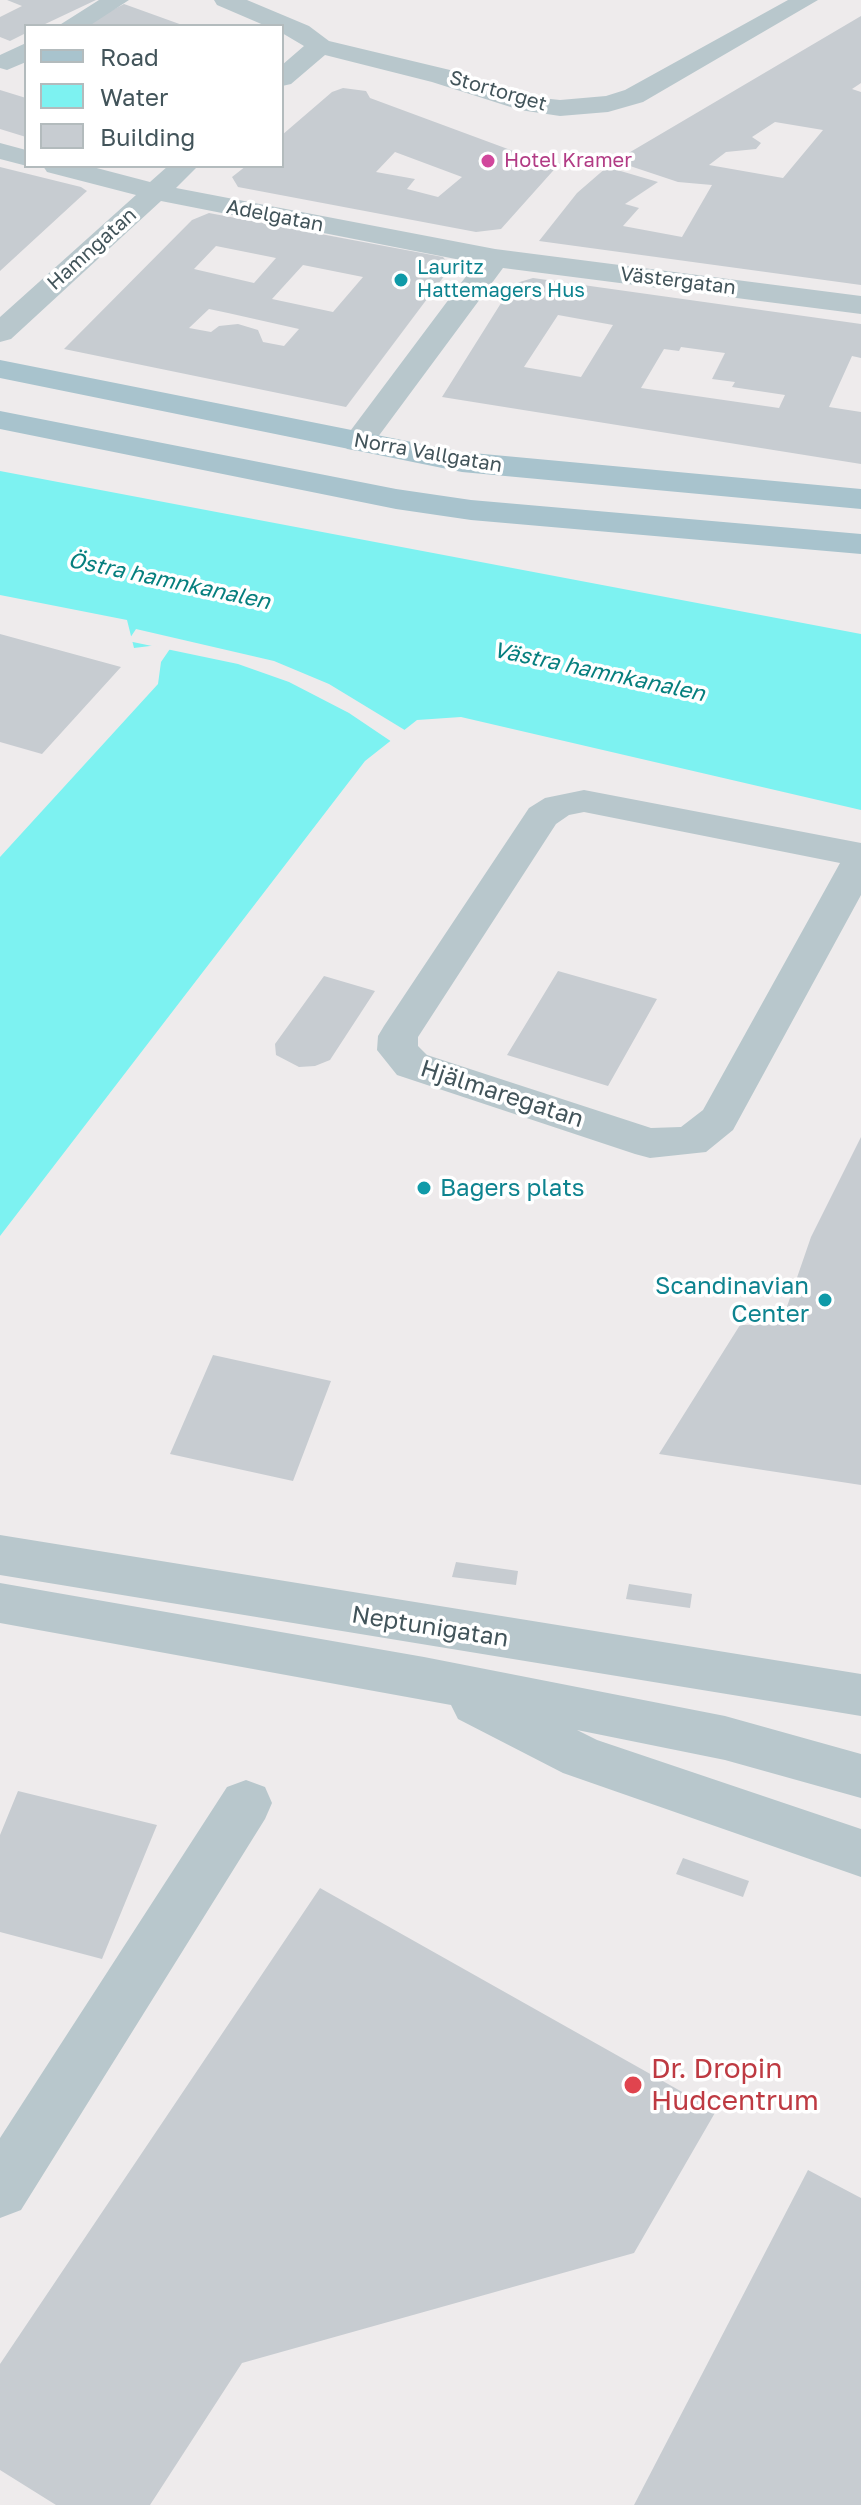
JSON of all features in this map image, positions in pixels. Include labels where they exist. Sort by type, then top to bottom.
[{"type":"main road","name":"Norra Vallgatan","points":[[0,369],[462,462],[861,499]]},
{"type":"main road","name":"Norra Vallgatan","points":[[0,420],[381,496],[471,510],[861,544]]},
{"type":"street","points":[[75,24],[117,0]]},
{"type":"street","name":"Stortorget","points":[[226,0],[283,24]]},
{"type":"street","name":"Stortorget","points":[[284,24],[300,31],[320,46],[441,76],[529,104],[584,108],[634,96],[806,0]]},
{"type":"street","points":[[284,76],[320,46]]},
{"type":"street","points":[[0,151],[24,157]]},
{"type":"street","name":"Adelgatan","points":[[65,168],[156,192],[495,258]]},
{"type":"street","name":"Hamngatan","points":[[0,333],[182,168]]},
{"type":"street","points":[[358,442],[495,258]]},
{"type":"street","name":"Västergatan","points":[[495,258],[861,305]]},
{"type":"street","name":"Hjälmaregatan","points":[[584,801],[861,858],[718,1120],[691,1141],[650,1143],[412,1065],[397,1050],[398,1036],[542,816],[558,806],[584,801]]},
{"type":"street","name":"Neptunigatan","points":[[0,1555],[317,1609],[861,1695]]},
{"type":"street","name":"Neptunigatan","points":[[0,1603],[424,1678],[725,1738],[861,1776]]},
{"type":"street","name":"Neptunigatan","points":[[424,1678],[581,1757],[861,1853]]},
{"type":"street","points":[[9,2177],[246,1803]]},
{"type":"water","points":[[0,471],[861,634],[861,810],[461,717],[417,720],[365,761],[0,1236],[0,857],[158,684],[161,662],[174,643],[134,648],[127,620],[0,595]]},
{"type":"pier","points":[[136,629],[274,661],[329,684],[408,732],[392,742],[349,713],[289,682],[238,664],[128,641]]},
{"type":"building","points":[[7,0],[96,0],[45,24],[24,24],[24,34],[10,41],[0,37],[0,17],[22,6]]},
{"type":"building","points":[[124,4],[179,24],[85,24]]},
{"type":"building","points":[[861,16],[861,83],[852,89],[861,92],[861,285],[539,241],[577,193],[607,167],[658,182],[625,204],[639,208],[623,226],[682,237],[712,185],[678,182],[615,161]],"holes":[[[775,122],[823,130],[783,178],[709,165],[726,152],[756,149],[761,143],[752,137]]]},
{"type":"building","name":"Hotel Kramer","points":[[343,88],[366,91],[370,98],[524,155],[536,154],[560,163],[501,229],[476,232],[238,187],[232,177],[243,168],[284,168],[284,133],[332,92]],"holes":[[[395,152],[462,177],[438,197],[407,189],[415,179],[376,172]]]},
{"type":"building","points":[[0,90],[24,97],[24,136],[0,129]]},
{"type":"building","points":[[0,167],[87,191],[0,271]]},
{"type":"building","points":[[209,213],[443,257],[451,267],[346,407],[64,349],[192,220]],"holes":[[[216,246],[276,258],[254,283],[194,269]],[[303,265],[363,277],[333,312],[272,299]],[[209,309],[299,329],[284,346],[263,342],[258,330],[238,324],[219,326],[211,332],[189,328]]]},
{"type":"building","points":[[533,278],[861,324],[861,358],[852,356],[829,407],[861,412],[861,464],[442,397],[513,284]],"holes":[[[558,315],[613,325],[581,377],[524,367]],[[681,347],[725,353],[712,379],[735,382],[732,387],[785,395],[779,408],[641,388],[664,349],[679,351]]]},
{"type":"building","points":[[0,634],[121,667],[42,754],[0,742]]},
{"type":"building","points":[[558,971],[657,999],[608,1086],[507,1055]]},
{"type":"building","points":[[324,976],[375,991],[330,1060],[315,1066],[299,1067],[276,1055],[275,1044]]},
{"type":"building","name":"Scandinavian Center","points":[[861,1137],[861,1485],[659,1454],[740,1325],[781,1324],[811,1237]]},
{"type":"building","points":[[213,1355],[331,1381],[293,1481],[170,1454]]},
{"type":"building","points":[[456,1562],[518,1571],[516,1585],[452,1577]]},
{"type":"building","points":[[629,1584],[692,1594],[690,1608],[626,1599]]},
{"type":"building","points":[[18,1791],[157,1825],[102,1959],[0,1932],[0,1835]]},
{"type":"building","points":[[683,1858],[749,1881],[743,1897],[676,1874]]},
{"type":"building","points":[[320,1888],[716,2111],[634,2253],[242,2363],[150,2505],[56,2505],[0,2470],[0,2364]]},
{"type":"building","points":[[808,2170],[861,2198],[861,2505],[634,2505]]},
{"type":"place","name":"Hotel Kramer","points":[[488,161]]},
{"type":"place","name":"Lauritz Hattemagers Hus","points":[[401,280]]},
{"type":"place","name":"Bagers plats","points":[[424,1188]]},
{"type":"place","name":"Scandinavian Center","points":[[825,1300]]},
{"type":"place","name":"Dr. Dropin Hudcentrum","points":[[633,2085]]},
{"type":"water label","name":"Östra hamnkanalen","points":[[169,581]]},
{"type":"water label","name":"Västra hamnkanalen","points":[[599,672]]}]
